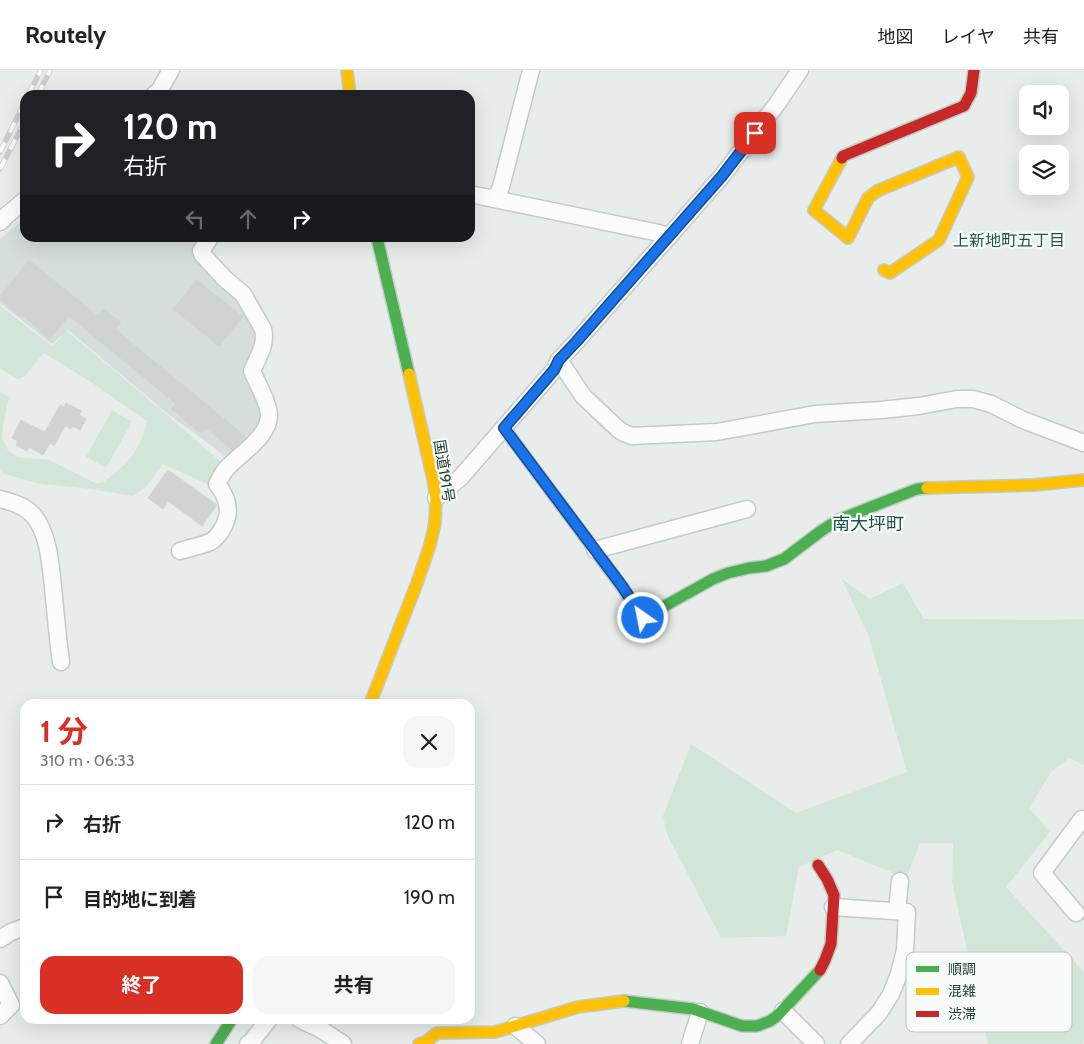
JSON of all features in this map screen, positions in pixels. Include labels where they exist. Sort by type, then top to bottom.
[{"type":"main road","points":[[347,70],[349,90]]},
{"type":"main road","points":[[884,270],[890,273],[939,240],[968,177],[959,156],[877,191],[868,198],[848,238],[814,210],[843,156],[964,106],[970,99],[974,70]]},
{"type":"main road","name":"国道191号","points":[[372,699],[430,545],[435,523],[436,498],[378,242]]},
{"type":"main road","points":[[504,428],[622,586],[643,618],[701,584],[749,568],[766,566],[784,559],[838,520],[917,489],[1034,485],[1084,480]]},
{"type":"main road","points":[[421,1044],[437,1033],[495,1032],[578,1007],[627,1001],[693,1009],[742,1026],[757,1026],[770,1021],[783,1010],[819,971],[831,944],[834,895],[831,886],[818,865]]},
{"type":"main road","points":[[220,1039],[229,1024]]},
{"type":"street","points":[[160,90],[171,70]]},
{"type":"street","points":[[495,199],[532,70]]},
{"type":"street","points":[[436,498],[461,477],[554,370],[559,360],[722,176],[800,70]]},
{"type":"street","points":[[475,195],[659,233],[669,237]]},
{"type":"street","points":[[0,222],[20,204]]},
{"type":"street","points":[[180,551],[210,542],[221,531],[228,516],[228,508],[222,491],[217,484],[225,470],[255,443],[267,428],[269,414],[252,371],[264,344],[264,329],[243,294],[225,279],[202,254],[201,251],[207,242]]},
{"type":"street","points":[[559,360],[583,396],[618,429],[632,436],[718,432],[815,414],[919,406],[957,398],[973,399],[991,404],[1023,420],[1084,443]]},
{"type":"street","points":[[0,499],[12,502],[33,514],[43,530],[50,560],[61,662]]},
{"type":"street","points":[[595,550],[747,509]]},
{"type":"street","points":[[1076,913],[1042,873],[1082,819],[1084,820]]},
{"type":"street","points":[[897,911],[900,881]]},
{"type":"street","points":[[833,907],[906,912],[905,950],[892,994],[879,1014],[850,1044]]},
{"type":"street","points":[[0,939],[20,929]]},
{"type":"street","points":[[0,983],[11,1005],[0,1016]]},
{"type":"street","points":[[783,1010],[816,1044]]},
{"type":"street","points":[[690,1044],[700,1012]]},
{"type":"street","points":[[248,1044],[265,1024]]},
{"type":"street","points":[[309,1024],[343,1044]]},
{"type":"street","points":[[515,1026],[537,1044]]},
{"type":"street","points":[[220,1039],[240,1044]]},
{"type":"shaded area","points":[[20,222],[20,242],[199,242],[232,289],[260,337],[258,393],[262,424],[250,439],[226,458],[168,414],[68,330],[52,344],[0,303],[0,239]]},
{"type":"green space","points":[[0,306],[52,346],[67,331],[140,392],[221,462],[209,485],[163,464],[145,488],[133,496],[91,489],[41,484],[4,474],[0,470],[0,392],[9,397],[2,438],[8,450],[17,457],[49,460],[95,483],[105,481],[125,464],[143,437],[147,421],[91,382],[44,353],[25,376],[18,379],[0,369]]},
{"type":"green space","points":[[112,410],[132,422],[106,468],[86,457]]},
{"type":"green space","points":[[842,579],[870,599],[903,583],[924,619],[1084,619],[1084,765],[1069,758],[1051,772],[1029,808],[1050,832],[1006,887],[1066,952],[968,952],[952,882],[953,843],[920,843],[906,878],[837,850],[799,867],[786,936],[721,938],[667,834],[663,816],[691,744],[796,813],[907,772],[869,637]]},
{"type":"green space","points":[[1072,959],[1084,972],[1084,1040],[1082,1044],[988,1044],[985,1032],[1072,1032]]},
{"type":"building","points":[[29,260],[98,316],[104,309],[121,322],[115,329],[245,436],[236,447],[232,450],[206,428],[201,434],[171,409],[176,404],[69,316],[50,339],[0,299],[0,296]]},
{"type":"building","points":[[197,280],[243,317],[219,346],[173,309]]},
{"type":"building","points":[[66,403],[82,411],[79,415],[86,419],[80,430],[73,426],[71,429],[65,426],[54,446],[50,443],[43,455],[29,447],[27,451],[16,445],[18,441],[12,438],[21,420],[45,432],[60,405],[64,407]]},
{"type":"building","points":[[168,470],[217,505],[202,526],[168,501],[163,509],[148,498]]},
{"type":"railway","points":[[31,90],[41,70]]},
{"type":"railway","points":[[40,90],[50,70]]},
{"type":"railway","points":[[0,152],[20,112]]},
{"type":"railway","points":[[0,169],[20,131]]},
{"type":"traffic: fast","points":[[378,242],[409,374]]},
{"type":"traffic: fast","points":[[623,588],[643,618],[713,579],[728,573],[766,566],[784,559],[838,520],[917,489],[927,488]]},
{"type":"traffic: fast","points":[[624,1001],[693,1009],[742,1026],[757,1026],[777,1016],[820,970]]},
{"type":"traffic: fast","points":[[216,1044],[229,1024]]},
{"type":"traffic: slow","points":[[347,70],[349,90]]},
{"type":"traffic: slow","points":[[842,158],[814,210],[848,238],[868,198],[877,191],[959,157],[968,177],[939,240],[890,273],[884,270]]},
{"type":"traffic: slow","points":[[372,699],[417,583],[430,545],[435,523],[436,498],[433,479],[409,374]]},
{"type":"traffic: slow","points":[[504,428],[623,588]]},
{"type":"traffic: slow","points":[[927,488],[1034,485],[1084,480]]},
{"type":"traffic: slow","points":[[419,1044],[426,1042],[437,1033],[495,1032],[578,1007],[624,1001]]},
{"type":"traffic: jam","points":[[842,158],[964,106],[971,93],[974,70]]},
{"type":"traffic: jam","points":[[818,865],[834,895],[831,944],[820,970]]},
{"type":"district","name":"上新地町五丁目","points":[[1009,240]]},
{"type":"district","name":"南大坪町","points":[[868,524]]},
{"type":"route","points":[[643,618],[622,586],[504,428],[554,370],[559,360],[722,176],[755,133]]}]
